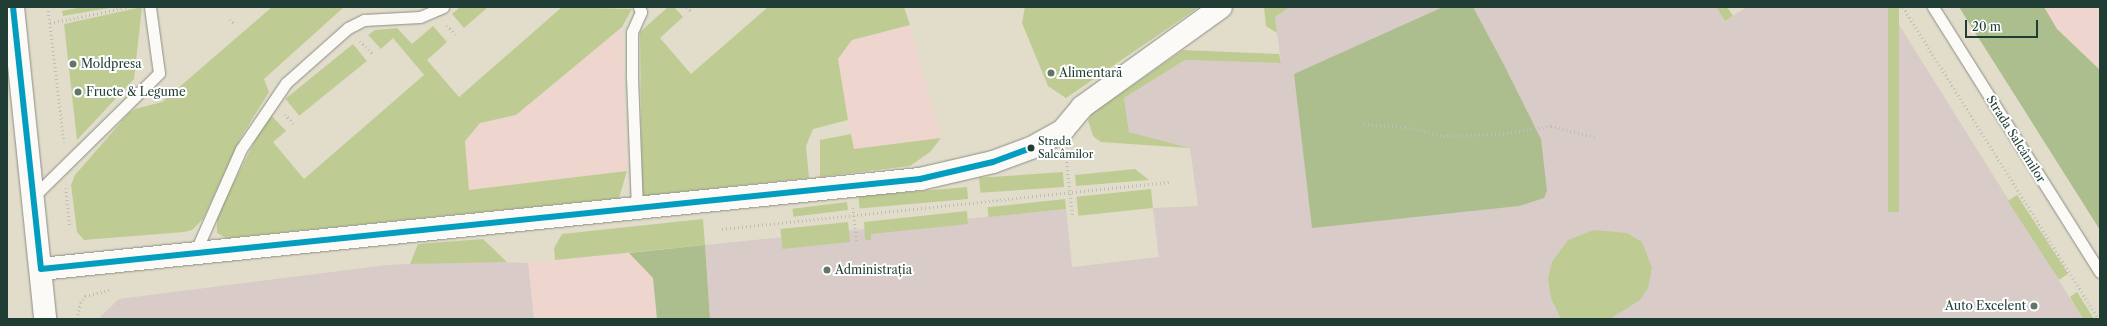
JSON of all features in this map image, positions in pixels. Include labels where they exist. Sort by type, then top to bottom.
[{"type":"street","points":[[13,7],[34,196],[45,319]]},
{"type":"street","points":[[41,269],[194,255],[920,179],[993,162],[1032,148],[1063,130],[1082,107],[1221,7]]},
{"type":"lane","points":[[194,255],[241,149],[286,83],[348,28],[364,20],[420,17],[443,7]]},
{"type":"lane","points":[[637,208],[632,75],[632,32],[641,12],[639,7]]},
{"type":"lane","name":"Strada Salcâmilor","points":[[1933,7],[2100,272]]},
{"type":"lane","points":[[34,196],[158,73],[152,8]]},
{"type":"path","points":[[48,7],[65,165],[70,228]]},
{"type":"path","points":[[50,23],[128,7]]},
{"type":"path","points":[[688,7],[691,10]]},
{"type":"path","points":[[1903,7],[2099,319]]},
{"type":"path","points":[[230,19],[236,25]]},
{"type":"path","points":[[1364,124],[1405,127],[1443,136],[1499,134],[1551,126],[1595,137]]},
{"type":"path","points":[[1063,130],[1073,217]]},
{"type":"path","points":[[722,229],[1171,182]]},
{"type":"path","points":[[850,186],[856,241]]},
{"type":"path","points":[[77,319],[80,303],[85,296],[109,290]]},
{"type":"shaded area","points":[[1290,7],[1716,7],[1725,21],[1747,7],[1888,7],[2083,319],[710,319],[705,245],[1066,209],[1072,267],[1159,257],[1153,208],[1198,206],[1190,148],[1129,132],[1124,98],[1185,60],[1281,63],[1275,17]]},
{"type":"shaded area","points":[[2027,7],[2100,7],[2100,119]]},
{"type":"shaded area","points":[[910,25],[941,138],[853,149],[838,60],[852,40]]},
{"type":"shaded area","points":[[622,27],[627,171],[469,190],[465,141],[480,123],[516,115]]},
{"type":"shaded area","points":[[705,245],[710,319],[534,319],[528,263]]},
{"type":"shaded area","points":[[472,261],[528,263],[534,319],[98,319],[119,299],[387,265]]},
{"type":"green space","points":[[82,7],[115,7],[63,16],[62,11]]},
{"type":"green space","points":[[142,7],[134,79],[77,140],[64,24]]},
{"type":"green space","points":[[272,7],[344,7],[264,79],[269,92],[240,139],[203,219],[192,230],[184,232],[84,240],[77,232],[71,185],[75,175],[128,114],[135,109],[162,102]]},
{"type":"green space","points":[[460,7],[488,7],[464,28],[452,14]]},
{"type":"green space","points":[[562,7],[632,9],[622,27],[516,115],[480,123],[465,141],[469,190],[627,171],[619,198],[226,238],[217,233],[217,216],[269,113],[286,131],[273,142],[304,179],[424,75],[393,38],[381,49],[368,35],[375,30],[397,28],[412,44],[433,26],[447,42],[427,60],[459,97]]},
{"type":"green space","points":[[668,7],[674,7],[683,17],[660,38],[691,74],[768,7],[904,7],[910,25],[852,40],[838,59],[848,120],[813,129],[806,146],[809,178],[642,196],[640,32]]},
{"type":"green space","points":[[1025,7],[1199,7],[1066,98],[1048,86],[1022,23]]},
{"type":"green space","points":[[1264,7],[1290,7],[1275,17],[1277,33],[1266,26]]},
{"type":"green space","points":[[1443,7],[1473,7],[1503,63],[1541,139],[1547,191],[1544,198],[1519,206],[1312,228],[1294,74]]},
{"type":"green space","points":[[1716,7],[1727,7],[1733,16],[1725,21]]},
{"type":"green space","points":[[1888,7],[1899,7],[1899,212],[1888,212]]},
{"type":"green space","points":[[1959,7],[2044,7],[2057,29],[2100,70],[2100,230]]},
{"type":"green space","points":[[353,44],[367,61],[299,116],[285,99]]},
{"type":"green space","points":[[1183,50],[1279,54],[1281,63],[1185,60],[1124,98],[1129,132],[1190,148],[1101,142],[1093,136],[1088,120],[1093,113]]},
{"type":"green space","points":[[851,134],[854,149],[941,138],[930,152],[910,166],[820,177],[820,140]]},
{"type":"green space","points":[[1135,169],[1149,180],[1076,186],[1075,175]]},
{"type":"green space","points":[[1063,172],[1064,187],[980,193],[979,178]]},
{"type":"green space","points":[[967,187],[968,199],[859,208],[858,196]]},
{"type":"green space","points":[[1151,189],[1153,208],[1078,216],[1076,197]]},
{"type":"green space","points":[[2017,195],[2068,274],[2059,280],[2008,201]]},
{"type":"green space","points":[[1065,199],[1066,209],[988,217],[987,207]]},
{"type":"green space","points":[[847,202],[848,210],[793,217],[792,209]]},
{"type":"green space","points":[[967,211],[968,224],[871,234],[871,240],[865,240],[864,222]]},
{"type":"green space","points":[[703,219],[705,245],[555,260],[554,248],[562,234]]},
{"type":"green space","points":[[848,222],[850,242],[782,249],[780,229]]},
{"type":"green space","points":[[1594,230],[1627,233],[1642,242],[1652,268],[1648,288],[1640,300],[1610,319],[1561,319],[1551,298],[1548,278],[1552,262],[1568,240]]},
{"type":"green space","points":[[483,239],[507,262],[410,264],[418,244]]},
{"type":"green space","points":[[705,245],[710,319],[657,319],[653,278],[629,253]]},
{"type":"green space","points":[[2077,292],[2094,319],[2083,319],[2070,297]]},
{"type":"transit line","points":[[13,7],[41,269]]},
{"type":"transit line","points":[[41,269],[920,179],[993,162],[1031,148]]},
{"type":"place","name":"Moldpresa","points":[[73,64]]},
{"type":"place","name":"Alimentară","points":[[1051,73]]},
{"type":"place","name":"Fructe & Legume","points":[[78,92]]},
{"type":"place","name":"Strada Salcâmilor","points":[[1031,148]]},
{"type":"place","name":"Administrația","points":[[827,270]]},
{"type":"place","name":"Auto Excelent","points":[[2034,306]]}]
